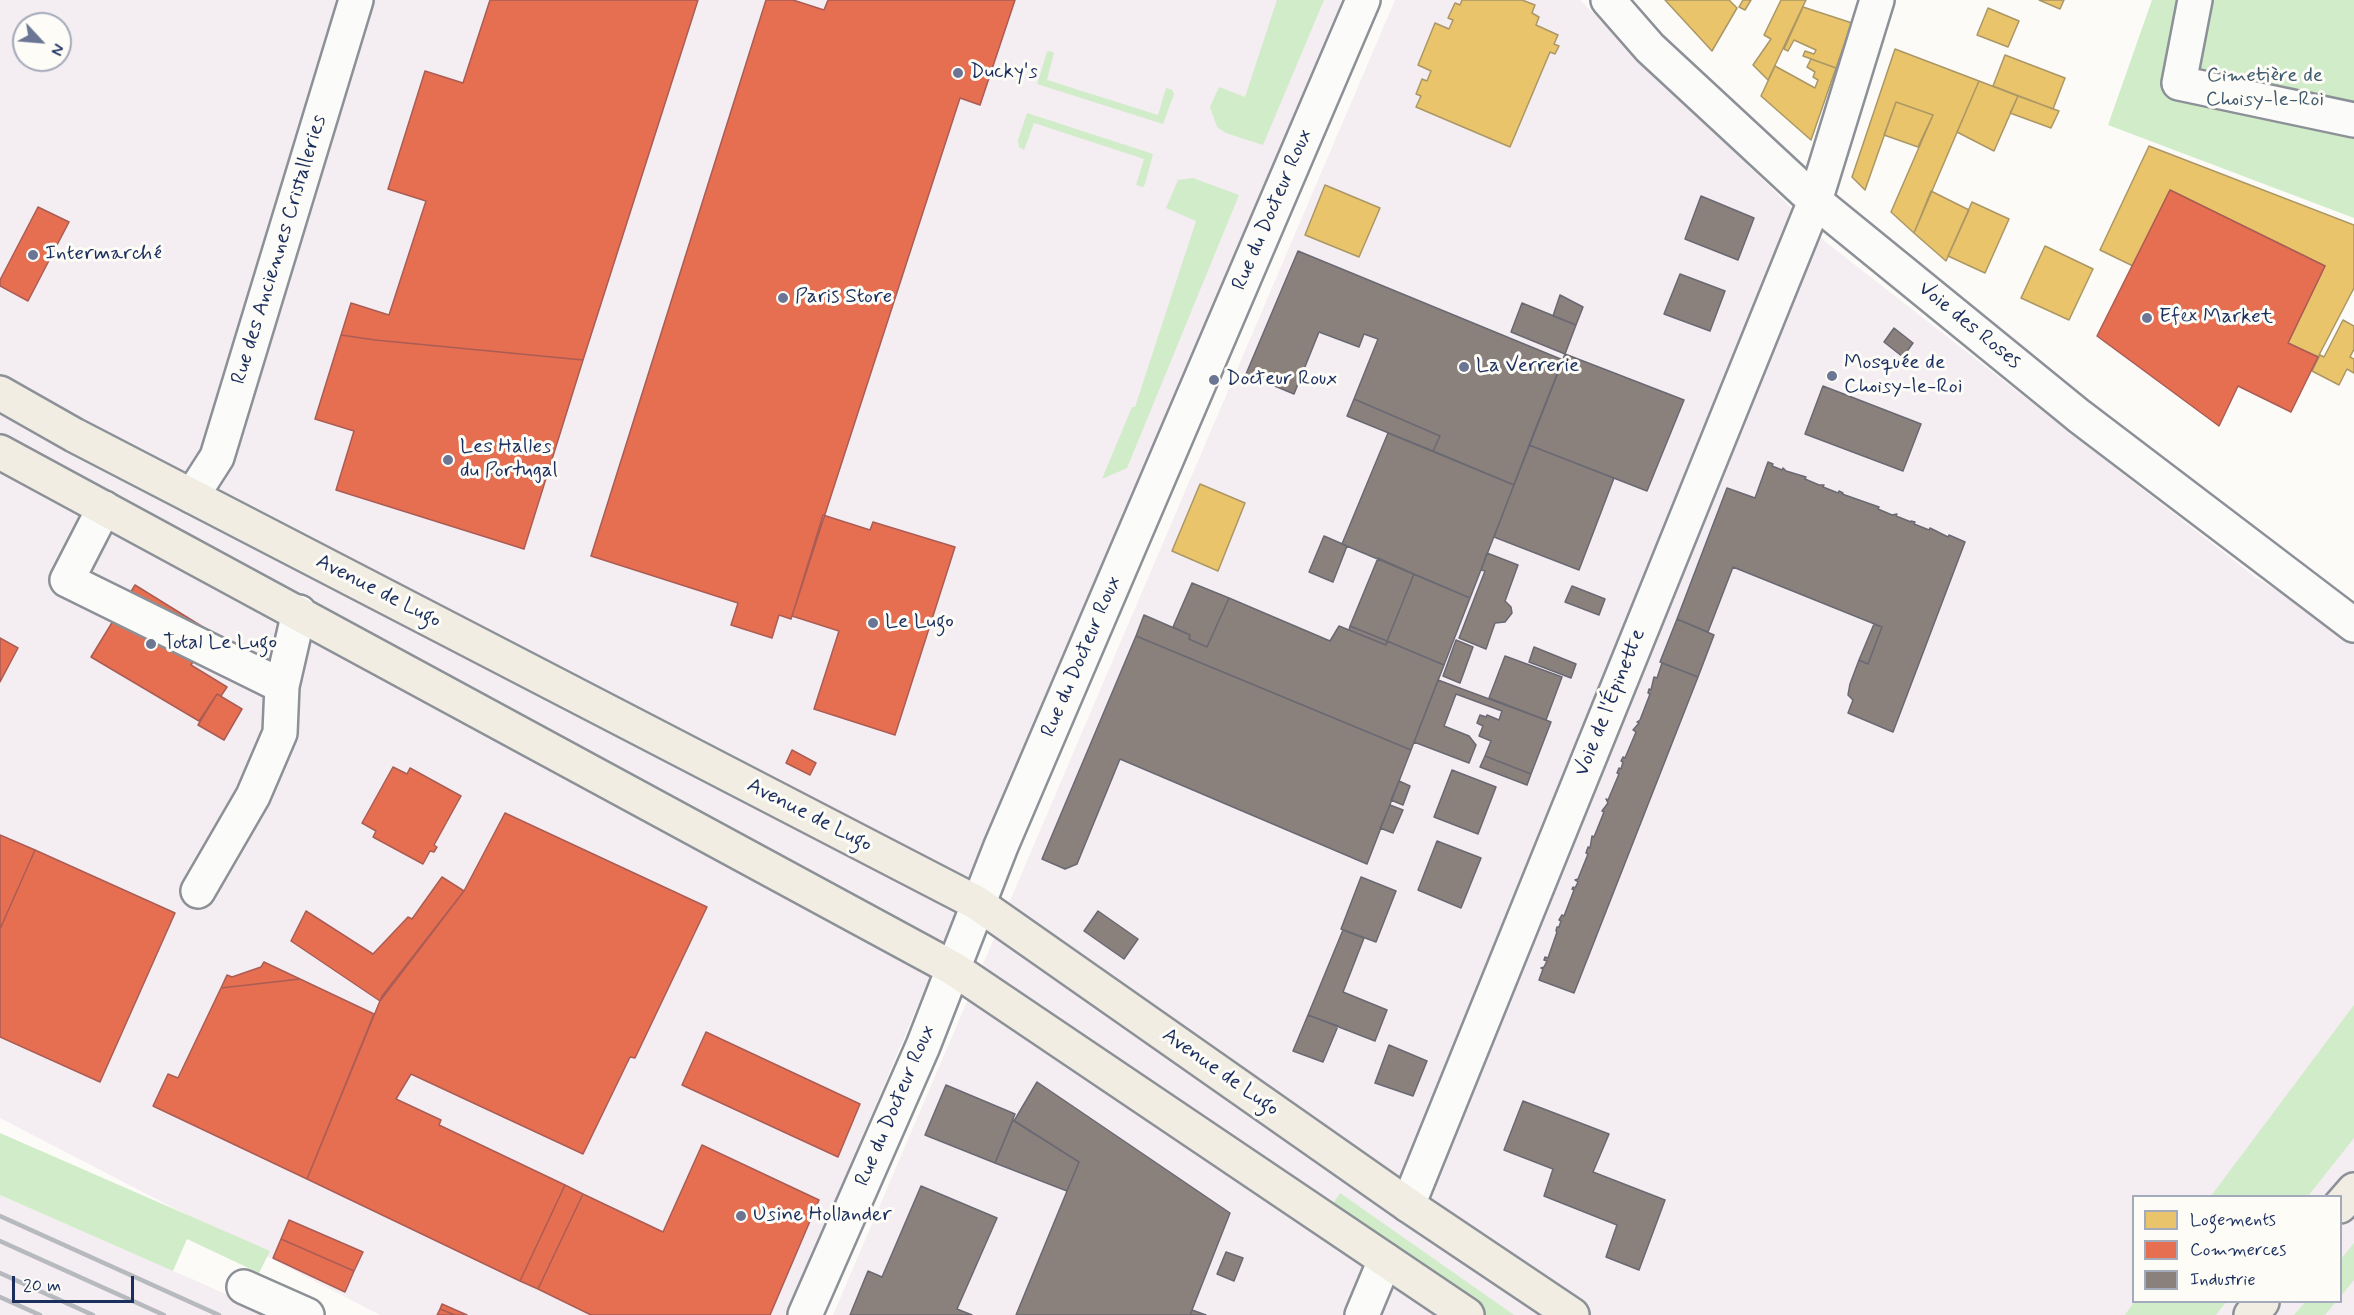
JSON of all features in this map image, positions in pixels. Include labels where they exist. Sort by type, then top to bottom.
[{"type":"main road","name":"Avenue de Lugo","points":[[0,393],[74,435],[977,903],[1408,1205],[1572,1315]]},
{"type":"main road","points":[[0,452],[954,969],[1467,1315]]},
{"type":"main road","points":[[2342,1204],[2354,1190]]},
{"type":"main road","points":[[2251,1315],[2261,1303]]},
{"type":"street","name":"Rue des Anciennes Cristalleries","points":[[192,496],[217,457],[356,0]]},
{"type":"street","name":"Rue du Docteur Roux","points":[[805,1315],[954,969],[977,903],[1363,0]]},
{"type":"street","name":"Voie des Roses","points":[[1608,0],[1650,48],[1815,201],[2079,416],[2354,625]]},
{"type":"street","name":"Voie de l'Épinette","points":[[1408,1205],[1815,201],[1877,0]]},
{"type":"street","points":[[2195,0],[2179,83],[2354,120]]},
{"type":"street","points":[[104,508],[67,580],[282,686]]},
{"type":"street","points":[[198,891],[253,796],[280,734],[282,686],[299,612]]},
{"type":"street","points":[[1362,1315],[1385,1260]]},
{"type":"street","points":[[254,1299],[307,1315]]},
{"type":"shaded area","points":[[0,0],[1342,0],[787,1315],[380,1315],[0,1118]]},
{"type":"shaded area","points":[[1395,0],[1580,0],[1827,243],[2255,577],[2354,636],[2354,1315],[833,1315]]},
{"type":"shaded area","points":[[0,1195],[201,1283],[271,1315],[0,1315]]},
{"type":"green space","points":[[1277,0],[1324,0],[1263,145],[1226,133],[1217,127],[1210,107],[1219,87],[1245,97]]},
{"type":"green space","name":"Cimetière de Choisy-le-Roi","points":[[2152,0],[2354,0],[2354,218],[2108,125]]},
{"type":"green space","points":[[1047,52],[1054,53],[1047,80],[1158,115],[1166,88],[1172,90],[1174,94],[1163,124],[1037,84]]},
{"type":"green space","points":[[1027,113],[1153,154],[1145,184],[1143,187],[1136,185],[1144,159],[1034,123],[1024,150],[1019,147],[1018,140]]},
{"type":"green space","points":[[1193,178],[1239,195],[1127,468],[1102,479],[1132,407],[1135,407],[1196,221],[1166,208],[1178,180]]},
{"type":"green space","points":[[2354,1005],[2354,1138],[2309,1195],[2212,1195]]},
{"type":"green space","points":[[0,1133],[270,1251],[259,1273],[187,1239],[173,1271],[0,1195]]},
{"type":"green space","points":[[1340,1193],[1514,1315],[1486,1315],[1330,1208]]},
{"type":"green space","points":[[2354,1243],[2354,1280],[2342,1295],[2342,1258]]},
{"type":"green space","points":[[2133,1303],[2225,1303],[2216,1315],[2125,1315]]},
{"type":"green space","points":[[2304,1303],[2335,1303],[2325,1315],[2294,1315]]},
{"type":"building: Logements","points":[[1462,0],[1522,0],[1535,5],[1532,13],[1539,17],[1536,25],[1558,35],[1554,44],[1559,46],[1555,54],[1550,52],[1510,147],[1416,107],[1421,96],[1416,94],[1422,79],[1427,81],[1431,71],[1418,65],[1435,23],[1449,29],[1453,20],[1448,18],[1455,3],[1460,5]]},
{"type":"building: Logements","points":[[1665,0],[1729,0],[1737,8],[1712,51]]},
{"type":"building: Logements","points":[[1743,0],[1751,0],[1745,10],[1739,7]]},
{"type":"building: Logements","points":[[1781,0],[1806,0],[1768,80],[1753,65],[1771,39],[1764,35]]},
{"type":"building: Logements","points":[[2039,0],[2064,0],[2060,9]]},
{"type":"building: Logements","points":[[1803,7],[1852,23],[1836,68],[1803,56],[1805,51],[1814,54],[1816,50],[1794,40],[1788,51],[1784,49]]},
{"type":"building: Logements","points":[[1988,8],[2019,21],[2008,47],[1977,35]]},
{"type":"building: Logements","points":[[1895,49],[1979,81],[1914,233],[1891,212],[1933,115],[1896,102],[1865,190],[1852,177]]},
{"type":"building: Logements","points":[[2005,55],[2065,78],[2053,109],[1993,86]]},
{"type":"building: Logements","points":[[1811,59],[1836,68],[1811,140],[1761,96],[1775,66],[1815,88],[1818,80],[1813,77],[1815,72],[1807,67]]},
{"type":"building: Logements","points":[[1979,81],[2018,96],[1994,151],[1957,132]]},
{"type":"building: Logements","points":[[2018,96],[2059,111],[2051,128],[2010,113]]},
{"type":"building: Logements","points":[[1896,102],[1933,115],[1918,147],[1884,135]]},
{"type":"building: Logements","points":[[2149,146],[2354,225],[2354,288],[2318,357],[2288,343],[2325,266],[2170,190],[2133,266],[2100,250]]},
{"type":"building: Logements","points":[[1325,185],[1380,208],[1359,257],[1305,235]]},
{"type":"building: Logements","points":[[1931,191],[1969,210],[1946,261],[1914,233]]},
{"type":"building: Logements","points":[[1972,202],[2009,219],[1985,273],[1948,256]]},
{"type":"building: Logements","points":[[2045,246],[2093,269],[2069,320],[2021,298]]},
{"type":"building: Logements","points":[[2343,320],[2354,326],[2354,349],[2350,357],[2354,359],[2354,373],[2347,369],[2339,385],[2312,371],[2320,355],[2324,357]]},
{"type":"building: Logements","points":[[1200,484],[1245,503],[1218,571],[1172,551]]},
{"type":"building: Commerces","points":[[490,0],[698,0],[583,360],[341,335],[351,303],[389,315],[426,201],[388,189],[425,71],[463,83]]},
{"type":"building: Commerces","name":"Paris Store","points":[[766,0],[793,0],[824,10],[828,0],[1015,0],[980,105],[960,98],[791,619],[779,615],[772,638],[731,625],[738,603],[591,556]]},
{"type":"building: Commerces","points":[[2170,190],[2325,266],[2288,343],[2318,357],[2291,412],[2238,386],[2219,426],[2097,336]]},
{"type":"building: Commerces","name":"Intermarché","points":[[38,207],[69,222],[28,301],[0,286],[0,280]]},
{"type":"building: Commerces","name":"Les Halles du Portugal","points":[[341,335],[583,360],[524,549],[336,490],[354,431],[315,419]]},
{"type":"building: Commerces","name":"Le Lugo","points":[[823,515],[870,530],[873,522],[955,547],[895,735],[814,709],[839,631],[792,616]]},
{"type":"building: Commerces","name":"Total Le Lugo","points":[[135,585],[211,632],[191,665],[227,687],[221,696],[217,694],[199,721],[91,657]]},
{"type":"building: Commerces","points":[[0,638],[18,648],[0,682]]},
{"type":"building: Commerces","points":[[217,694],[242,709],[224,740],[198,725]]},
{"type":"building: Commerces","points":[[792,750],[816,763],[810,775],[786,763]]},
{"type":"building: Commerces","points":[[393,767],[407,774],[410,768],[461,796],[434,845],[437,847],[434,852],[430,851],[423,864],[373,837],[376,831],[362,823]]},
{"type":"building: Commerces","points":[[505,813],[707,907],[635,1058],[630,1057],[583,1154],[411,1074],[396,1099],[441,1120],[439,1125],[565,1185],[520,1281],[307,1179],[382,996],[464,891]]},
{"type":"building: Commerces","points":[[0,835],[35,850],[0,929]]},
{"type":"building: Commerces","points":[[35,850],[175,913],[100,1082],[0,1037],[0,929]]},
{"type":"building: Commerces","points":[[442,877],[464,891],[380,1001],[291,941],[306,911],[373,954],[408,917],[412,919]]},
{"type":"building: Commerces","points":[[264,962],[300,979],[221,988],[227,975],[232,977],[261,967]]},
{"type":"building: Commerces","points":[[300,979],[374,1014],[307,1179],[153,1106],[168,1074],[178,1078],[221,988]]},
{"type":"building: Commerces","points":[[706,1032],[860,1104],[838,1157],[682,1085]]},
{"type":"building: Commerces","name":"Usine Hollander","points":[[702,1145],[819,1200],[770,1315],[591,1315],[538,1289],[583,1194],[663,1232]]},
{"type":"building: Commerces","points":[[565,1185],[583,1194],[538,1289],[520,1281]]},
{"type":"building: Commerces","points":[[289,1220],[363,1252],[354,1271],[281,1239]]},
{"type":"building: Commerces","points":[[281,1239],[354,1271],[345,1292],[273,1258]]},
{"type":"building: Commerces","points":[[442,1304],[467,1315],[455,1315],[440,1309]]},
{"type":"building: Commerces","points":[[440,1309],[455,1315],[437,1315]]},
{"type":"building: Industrie","points":[[1701,196],[1754,218],[1738,260],[1685,239]]},
{"type":"building: Industrie","name":"La Verrerie","points":[[1298,251],[1563,360],[1514,485],[1433,451],[1440,436],[1354,399],[1378,339],[1364,334],[1359,347],[1319,332],[1294,394],[1246,374]]},
{"type":"building: Industrie","points":[[1680,274],[1725,291],[1710,331],[1664,314]]},
{"type":"building: Industrie","points":[[1560,295],[1583,307],[1576,325],[1553,316]]},
{"type":"building: Industrie","points":[[1522,303],[1576,325],[1565,354],[1511,332]]},
{"type":"building: Industrie","points":[[1894,328],[1913,343],[1903,357],[1884,342]]},
{"type":"building: Industrie","points":[[1565,354],[1684,400],[1647,491],[1529,445]]},
{"type":"building: Industrie","points":[[1823,386],[1921,424],[1903,471],[1805,434]]},
{"type":"building: Industrie","points":[[1354,399],[1440,436],[1433,451],[1347,416]]},
{"type":"building: Industrie","points":[[1388,433],[1514,485],[1470,598],[1342,544]]},
{"type":"building: Industrie","points":[[1529,445],[1614,478],[1579,570],[1494,537]]},
{"type":"building: Industrie","points":[[1768,462],[1773,464],[1772,466],[1782,470],[1783,468],[1819,485],[1824,485],[1823,487],[1879,507],[1878,509],[1892,515],[1897,514],[1896,516],[1915,522],[1914,524],[1965,542],[1893,732],[1848,713],[1853,700],[1848,695],[1850,684],[1859,660],[1868,664],[1882,627],[1733,567],[1708,632],[1677,619],[1727,488],[1755,498]]},
{"type":"building: Industrie","points":[[1324,536],[1347,546],[1333,582],[1309,572]]},
{"type":"building: Industrie","points":[[1487,553],[1518,565],[1505,601],[1511,607],[1512,613],[1505,622],[1495,623],[1486,649],[1459,638],[1485,571],[1481,570]]},
{"type":"building: Industrie","points":[[1378,558],[1414,574],[1387,641],[1350,626]]},
{"type":"building: Industrie","points":[[1414,574],[1470,598],[1444,665],[1387,641]]},
{"type":"building: Industrie","points":[[1192,583],[1229,598],[1207,647],[1189,639],[1190,635],[1173,627]]},
{"type":"building: Industrie","points":[[1572,586],[1605,599],[1599,615],[1565,602]]},
{"type":"building: Industrie","points":[[1229,598],[1330,641],[1339,626],[1386,645],[1387,641],[1444,665],[1411,750],[1136,636],[1144,615],[1190,635],[1189,639],[1207,647]]},
{"type":"building: Industrie","points":[[1677,619],[1714,635],[1698,677],[1660,662]]},
{"type":"building: Industrie","points":[[1874,624],[1882,627],[1868,664],[1859,660]]},
{"type":"building: Industrie","points":[[1350,626],[1387,641],[1386,645],[1349,630]]},
{"type":"building: Industrie","points":[[1136,636],[1411,750],[1367,864],[1120,759],[1077,864],[1065,869],[1042,859]]},
{"type":"building: Industrie","points":[[1456,640],[1473,647],[1460,683],[1443,676]]},
{"type":"building: Industrie","points":[[1534,647],[1576,664],[1571,678],[1529,662]]},
{"type":"building: Industrie","points":[[1505,656],[1562,677],[1546,720],[1489,698]]},
{"type":"building: Industrie","points":[[1662,663],[1698,677],[1574,993],[1539,980],[1543,969],[1541,968],[1547,961],[1544,960],[1545,957],[1548,958],[1561,921],[1559,920],[1562,915],[1564,916],[1574,890],[1572,889],[1578,882],[1575,880],[1578,879],[1588,854],[1586,853],[1588,847],[1590,848],[1592,836],[1594,837],[1604,812],[1602,811],[1608,803],[1606,799],[1608,800],[1619,774],[1617,773],[1623,762],[1621,761],[1623,757],[1625,758],[1636,732],[1633,730],[1639,723],[1637,722],[1640,720],[1650,694],[1649,689],[1651,690],[1654,677],[1657,678]]},
{"type":"building: Industrie","points":[[1438,680],[1551,722],[1531,774],[1485,756],[1491,741],[1479,736],[1483,726],[1477,723],[1480,715],[1499,720],[1502,711],[1456,694],[1444,726],[1469,736],[1476,745],[1469,763],[1414,742]]},
{"type":"building: Industrie","points":[[1485,756],[1531,774],[1527,785],[1480,767]]},
{"type":"building: Industrie","points":[[1452,770],[1496,787],[1478,834],[1434,817]]},
{"type":"building: Industrie","points":[[1399,781],[1410,786],[1403,805],[1391,800]]},
{"type":"building: Industrie","points":[[1390,805],[1403,810],[1393,833],[1380,828]]},
{"type":"building: Industrie","points":[[1437,841],[1481,858],[1461,908],[1418,890]]},
{"type":"building: Industrie","points":[[1361,877],[1396,891],[1376,942],[1341,929]]},
{"type":"building: Industrie","points":[[1098,911],[1138,939],[1124,959],[1084,931]]},
{"type":"building: Industrie","points":[[1343,930],[1364,938],[1343,992],[1387,1010],[1375,1041],[1308,1015]]},
{"type":"building: Industrie","points":[[1308,1015],[1338,1026],[1323,1062],[1293,1051]]},
{"type":"building: Industrie","points":[[1389,1045],[1427,1061],[1413,1096],[1375,1083]]},
{"type":"building: Industrie","points":[[1037,1082],[1230,1213],[1190,1315],[1016,1315],[1079,1162],[1014,1121]]},
{"type":"building: Industrie","points":[[946,1085],[1015,1114],[995,1163],[925,1135]]},
{"type":"building: Industrie","points":[[1523,1101],[1609,1134],[1593,1172],[1665,1200],[1639,1270],[1606,1257],[1617,1225],[1544,1196],[1553,1169],[1504,1150]]},
{"type":"building: Industrie","points":[[1013,1120],[1079,1162],[1067,1191],[995,1163]]},
{"type":"building: Industrie","points":[[921,1186],[997,1218],[957,1309],[972,1315],[850,1315],[868,1271],[882,1277]]},
{"type":"building: Industrie","points":[[1226,1252],[1243,1258],[1234,1281],[1217,1274]]},
{"type":"building: Industrie","points":[[1192,1310],[1206,1315],[1190,1315]]},
{"type":"railway","points":[[0,1216],[219,1315]]},
{"type":"railway","points":[[0,1241],[164,1315]]},
{"type":"railway","points":[[0,1273],[93,1315]]},
{"type":"railway","points":[[0,1297],[40,1315]]},
{"type":"place","name":"Ducky's","points":[[958,73]]},
{"type":"place","name":"Intermarché","points":[[33,255]]},
{"type":"place","name":"Paris Store","points":[[783,298]]},
{"type":"place","name":"Efex Market","points":[[2147,318]]},
{"type":"place","name":"La Verrerie","points":[[1464,367]]},
{"type":"place","name":"Mosquée de Choisy-le-Roi","points":[[1832,376]]},
{"type":"place","name":"Docteur Roux","points":[[1214,380]]},
{"type":"place","name":"Les Halles du Portugal","points":[[448,460]]},
{"type":"place","name":"Le Lugo","points":[[873,623]]},
{"type":"place","name":"Total Le Lugo","points":[[151,644]]},
{"type":"place","name":"Usine Hollander","points":[[741,1216]]}]
